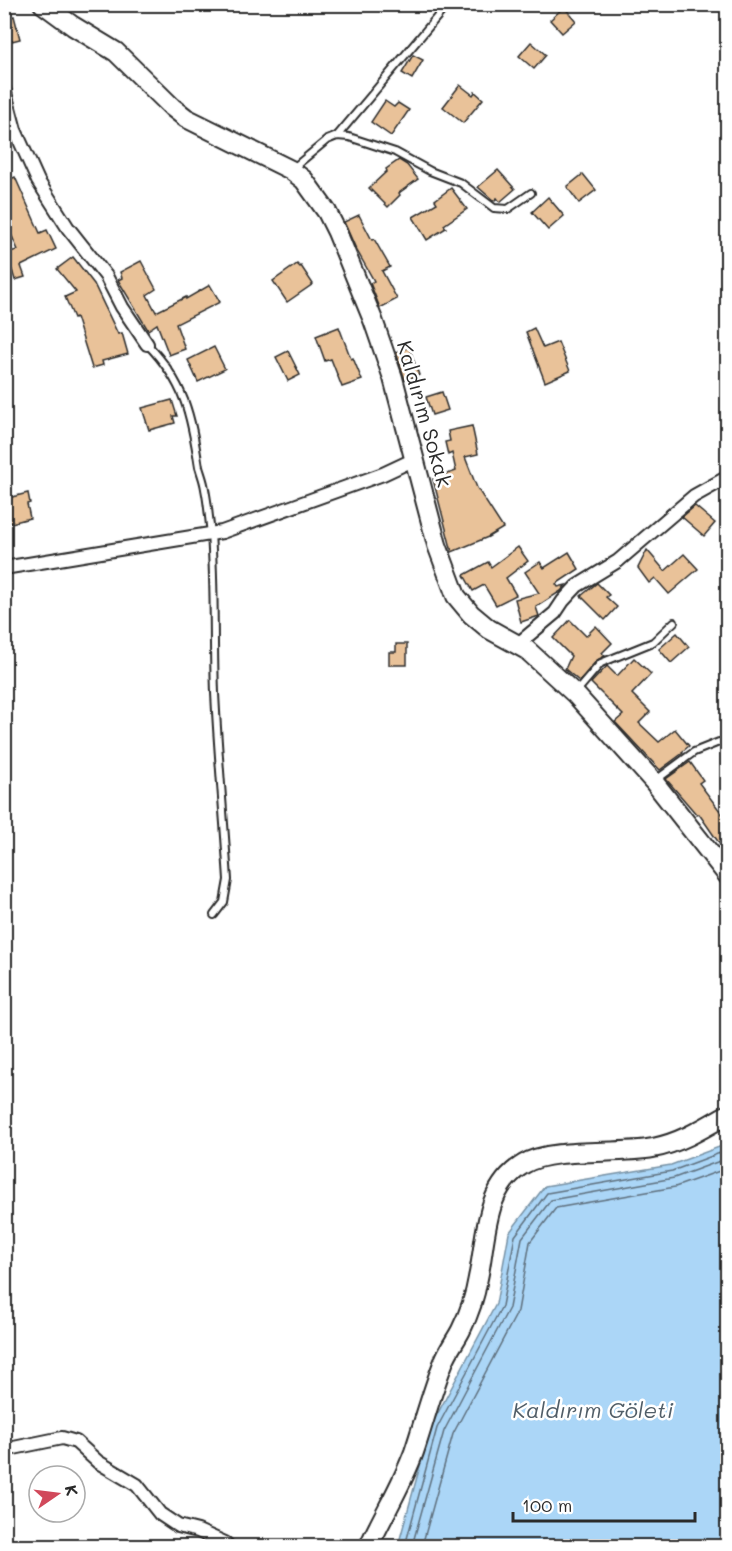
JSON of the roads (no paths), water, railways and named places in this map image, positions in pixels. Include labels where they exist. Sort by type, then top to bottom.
[{"type":"street","name":"Kaldırım Sokak","points":[[43,4],[73,26],[116,52],[172,107],[186,117],[291,170],[316,194],[337,232],[393,378],[437,545],[456,596],[471,614],[489,629],[518,644],[575,694],[654,782],[728,876]]},
{"type":"street","points":[[4,89],[15,130],[38,181],[68,228],[106,276],[122,307],[147,344]]},
{"type":"street","points":[[4,568],[222,532],[383,474],[415,459]]},
{"type":"street","points":[[518,644],[550,618],[577,586],[618,561],[694,496],[728,477]]},
{"type":"street","points":[[369,1546],[409,1463],[445,1358],[462,1328],[474,1298],[486,1224],[495,1196],[502,1185],[522,1165],[534,1158],[653,1149],[679,1141],[728,1114]]},
{"type":"street","points":[[4,1450],[62,1438],[76,1442],[98,1462],[137,1485],[160,1514],[178,1526],[198,1531],[228,1546]]},
{"type":"lane","points":[[338,136],[448,4]]},
{"type":"lane","points":[[291,170],[327,140],[338,136],[349,137],[406,157],[430,171],[461,183],[494,208],[508,209],[531,194]]},
{"type":"lane","points":[[147,344],[173,375],[194,429],[211,534],[216,660],[215,692],[228,880],[224,902],[214,915]]},
{"type":"lane","points":[[575,694],[601,663],[652,642],[674,622]]},
{"type":"lane","points":[[654,782],[694,752],[719,742]]},
{"type":"water","name":"Kaldırım Göleti","points":[[727,1144],[727,1546],[398,1546],[431,1426],[496,1304],[509,1233],[545,1186],[671,1165]]}]
